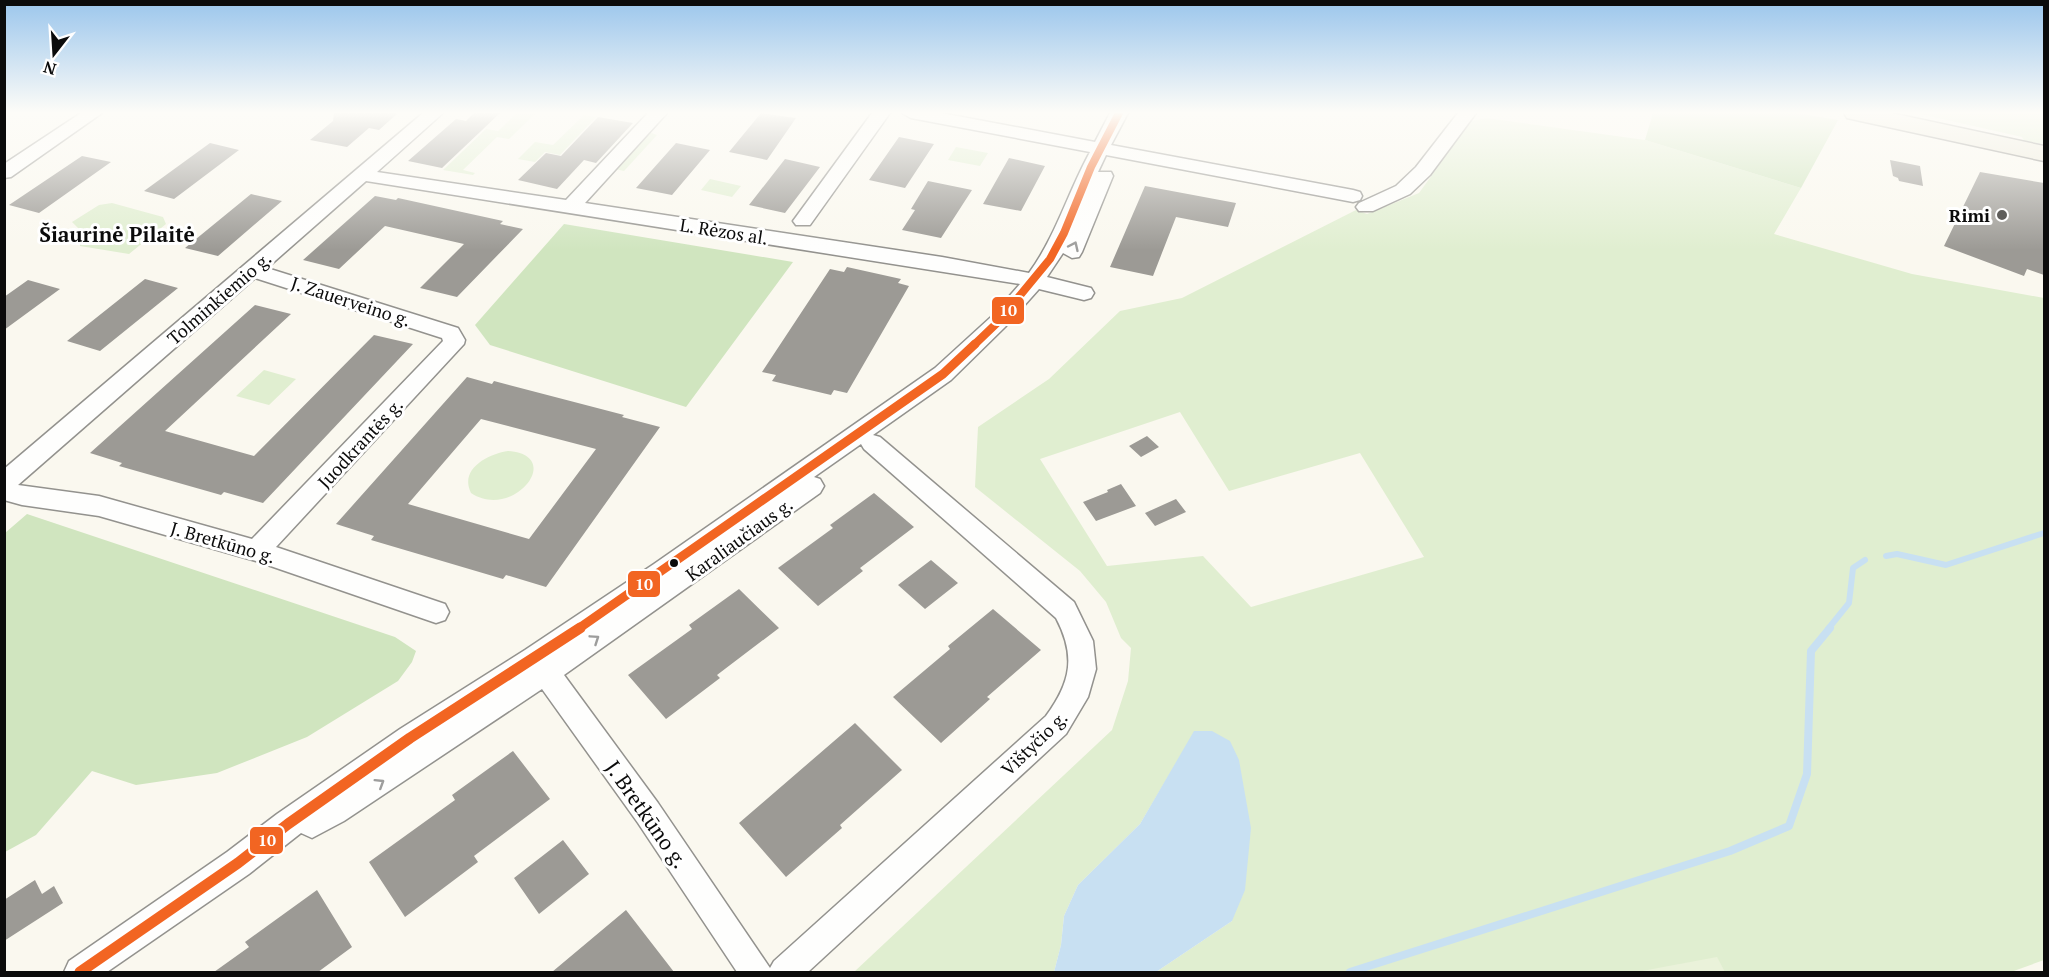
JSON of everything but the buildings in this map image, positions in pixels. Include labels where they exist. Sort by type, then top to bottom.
[{"type":"street","points":[[4,173],[25,159]]},
{"type":"street","name":"Tolminkiemio g.","points":[[4,483],[381,159]]},
{"type":"street","points":[[570,208],[616,159]]},
{"type":"street","points":[[803,221],[848,159]]},
{"type":"street","name":"Karaliaučiaus g.","points":[[541,665],[694,572],[974,367],[1015,327],[1043,283],[1075,202],[1105,159]]},
{"type":"street","points":[[1147,159],[1360,202],[1403,190],[1432,159]]},
{"type":"street","name":"L. Rėzos al.","points":[[362,175],[942,264],[1084,293]]},
{"type":"street","name":"J. Zauerveino g.","points":[[252,270],[450,333]]},
{"type":"street","name":"Karaliaučiaus g.","points":[[80,972],[238,864],[360,796],[541,665],[663,571],[943,374],[1043,283]]},
{"type":"street","name":"Juodkrantės g.","points":[[257,551],[453,344],[454,340],[450,333]]},
{"type":"street","name":"Vištyčio g.","points":[[785,972],[1056,725],[1070,708],[1080,687],[1083,666],[1082,645],[1075,626],[1065,610],[872,443]]},
{"type":"street","name":"J. Bretkūno g.","points":[[4,490],[22,496],[99,506],[257,551],[436,612]]},
{"type":"street","name":"J. Bretkūno g.","points":[[541,665],[648,813],[756,972]]},
{"type":"green space","points":[[455,159],[475,159],[463,170],[475,173],[473,175],[443,170]]},
{"type":"green space","points":[[518,159],[538,159],[535,162]]},
{"type":"green space","points":[[625,159],[635,159],[624,171],[615,169]]},
{"type":"green space","points":[[949,159],[985,159],[980,166]]},
{"type":"green space","points":[[1444,159],[1705,159],[1801,188],[1774,234],[1912,274],[2044,298],[2044,960],[2011,972],[1156,972],[1232,921],[1212,731],[1195,731],[1140,824],[1078,885],[1064,916],[1061,945],[1054,972],[854,972],[1112,730],[1128,681],[1131,648],[1121,638],[1106,602],[1080,571],[975,487],[978,427],[1049,379],[1120,311],[1182,298],[1356,210],[1367,214],[1419,193]],"holes":[[[1180,412],[1229,491],[1360,453],[1424,557],[1251,607],[1203,556],[1107,566],[1040,459]]]},
{"type":"green space","points":[[1705,159],[1817,159],[1801,188]]},
{"type":"green space","points":[[710,179],[741,186],[732,197],[701,190]]},
{"type":"green space","points":[[112,203],[163,217],[166,224],[129,254],[80,246],[80,230],[72,222],[99,205]]},
{"type":"green space","points":[[564,224],[793,262],[686,407],[490,345],[475,325]]},
{"type":"green space","points":[[264,370],[296,379],[269,405],[236,396]]},
{"type":"green space","points":[[508,451],[525,455],[533,463],[533,473],[527,484],[516,493],[503,499],[487,499],[471,493],[468,484],[472,470],[484,459]]},
{"type":"green space","points":[[27,514],[395,637],[416,651],[412,662],[398,681],[307,737],[217,773],[136,785],[92,771],[36,835],[5,852],[5,533]]},
{"type":"green space","points":[[1717,957],[1725,972],[1642,971]]},
{"type":"water","points":[[1194,731],[1212,731],[1230,741],[1239,760],[1251,828],[1245,890],[1232,921],[1156,972],[1054,972],[1061,945],[1064,916],[1078,885],[1140,824]]},
{"type":"waterway","points":[[1886,556],[1897,554],[1946,565],[2044,533]]},
{"type":"waterway","points":[[1828,629],[1849,603],[1853,568],[1865,560]]},
{"type":"waterway","points":[[1350,972],[1730,851],[1789,826],[1807,774],[1811,651],[1830,628]]},
{"type":"transit line","name":"10","points":[[80,972],[238,863],[288,824],[410,738],[535,658],[663,571],[943,374],[998,322],[1050,259],[1064,233],[1075,202],[1095,159]]},
{"type":"place","name":"Rimi","points":[[2002,215]]},
{"type":"district","name":"Šiaurinė Pilaitė","points":[[117,234]]}]
